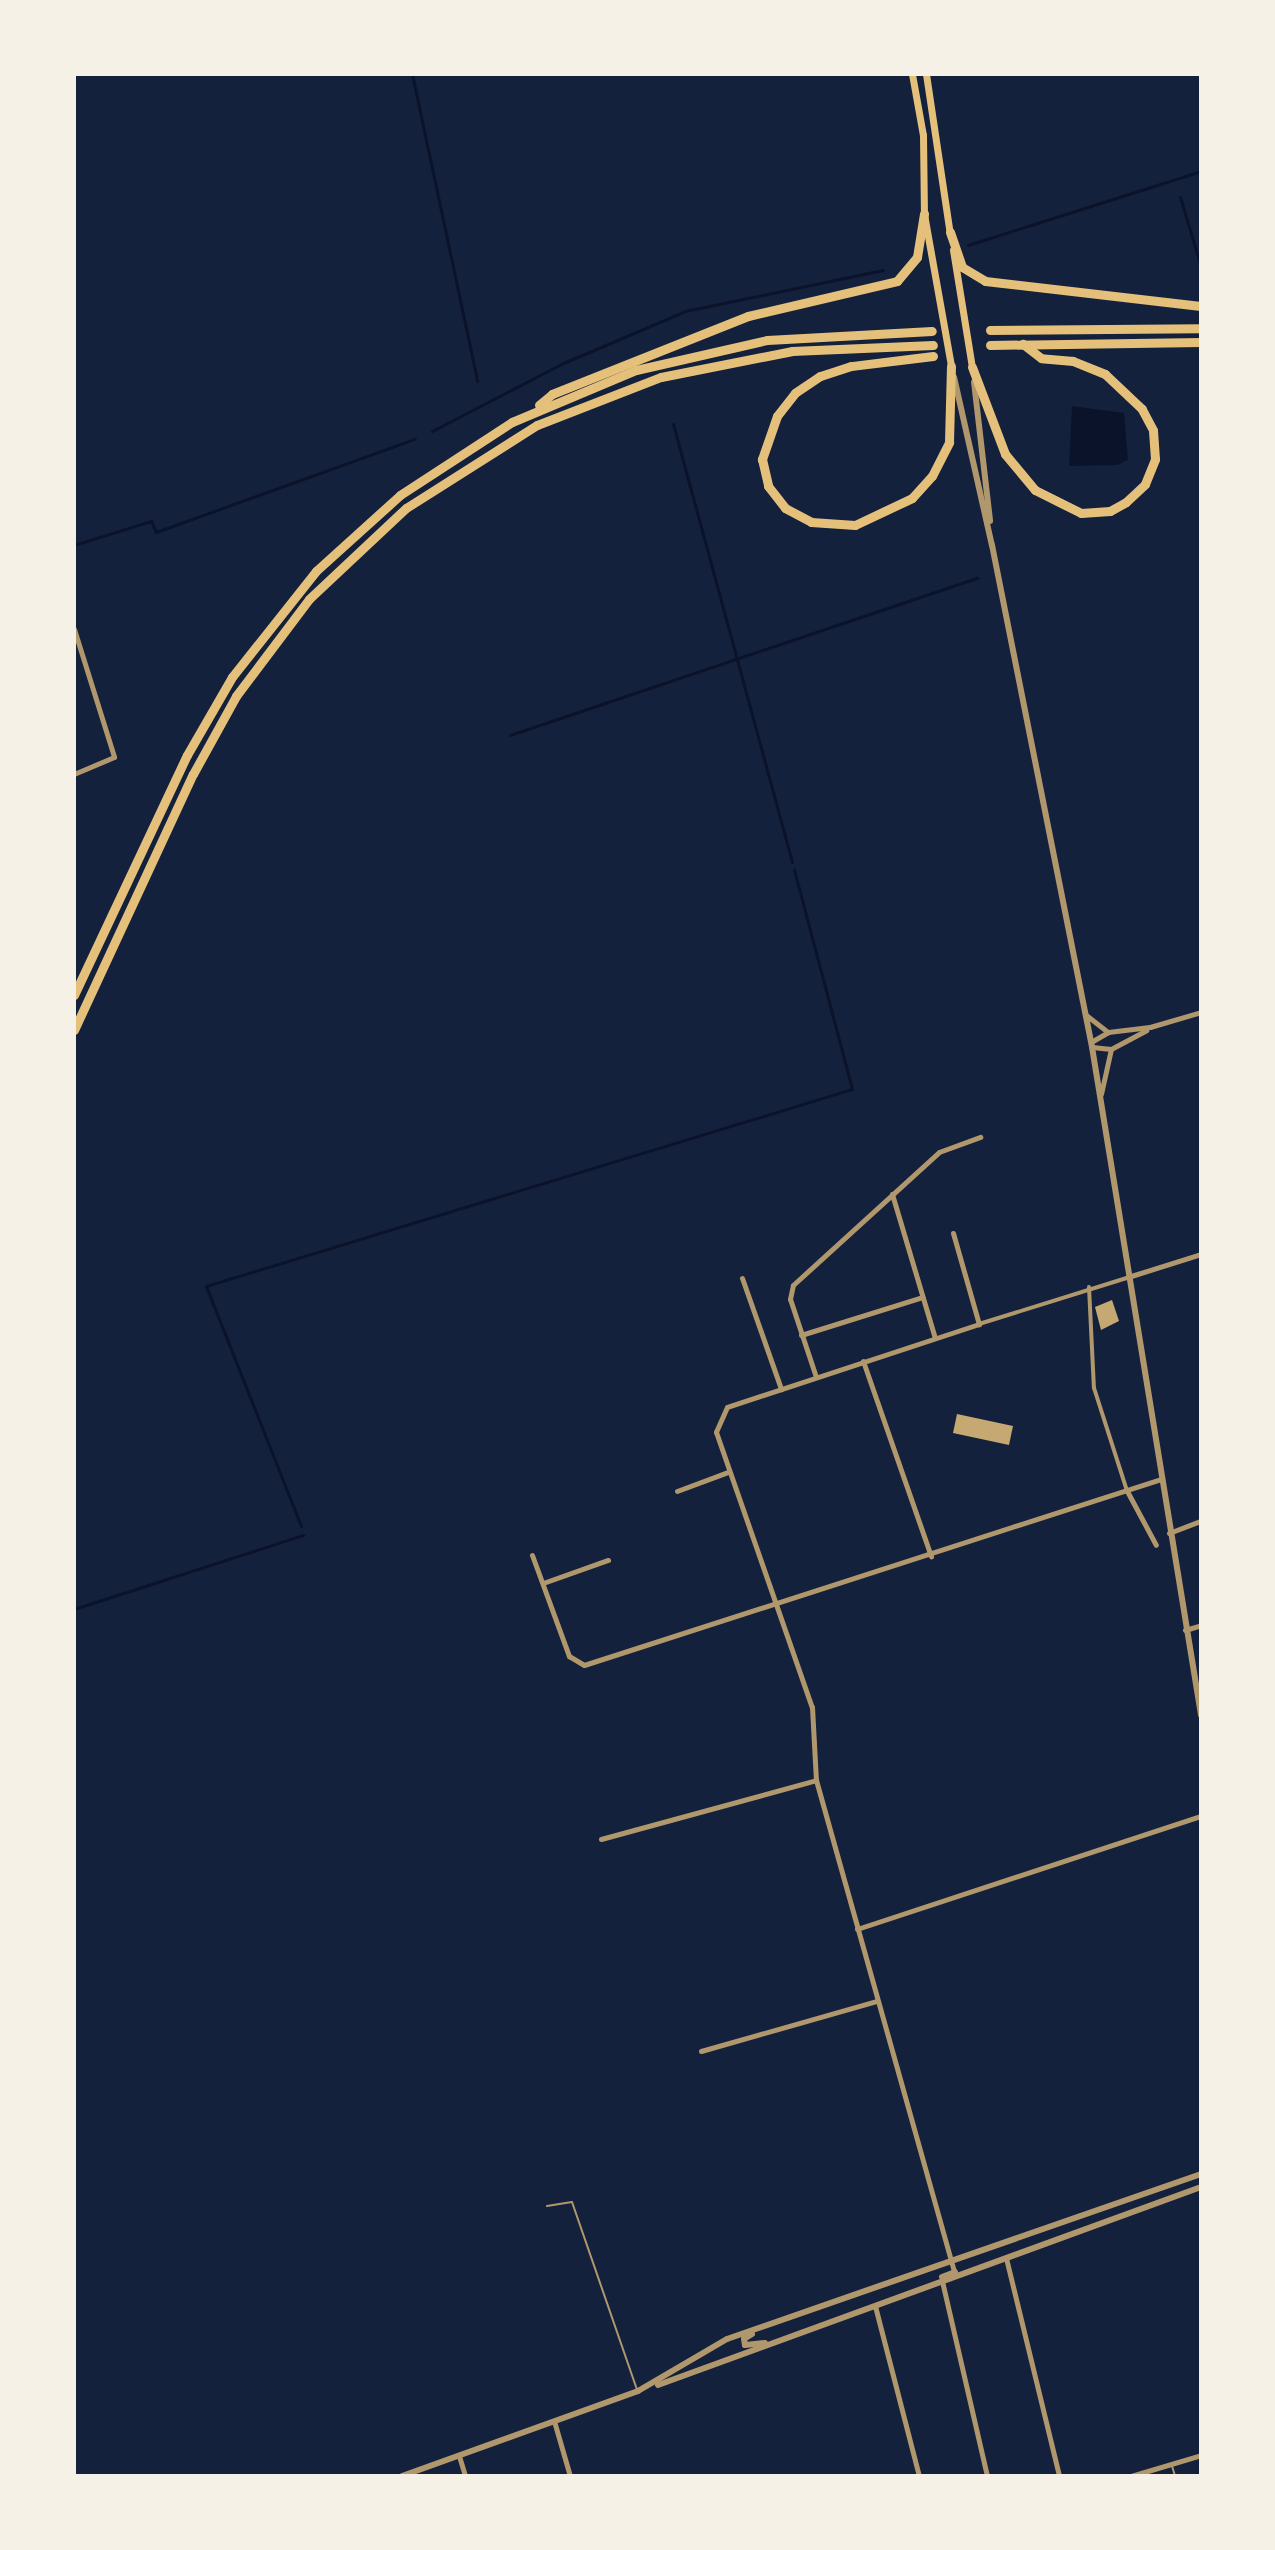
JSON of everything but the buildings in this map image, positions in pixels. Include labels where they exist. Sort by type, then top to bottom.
[{"type":"highway","points":[[532,412],[552,394],[748,316],[897,281],[917,257],[924,214]]},
{"type":"highway","points":[[950,232],[962,267],[985,281],[1201,306]]},
{"type":"highway","points":[[990,330],[1201,328]]},
{"type":"highway","points":[[74,995],[192,745],[272,622],[324,563],[382,510],[454,456],[532,412],[636,370],[723,347],[811,335],[932,331]]},
{"type":"highway","points":[[990,345],[1201,342]]},
{"type":"highway","points":[[972,367],[997,438],[1026,482],[1072,512],[1099,513],[1126,502],[1145,484],[1155,459],[1153,430],[1142,409],[1105,374],[1073,361],[1041,358],[1023,344]]},
{"type":"highway","points":[[74,1030],[188,784],[236,696],[309,599],[406,508],[537,425],[661,377],[792,351],[933,350],[851,366],[820,376],[795,393],[777,416],[764,446],[763,473],[775,499],[796,516],[840,526],[871,520],[912,498],[932,476],[949,442],[951,366]]},
{"type":"main road","points":[[912,74],[923,135],[924,214],[951,366]]},
{"type":"main road","points":[[926,74],[972,367]]},
{"type":"street","points":[[951,366],[992,545],[1091,1045],[1131,1276],[1184,1631],[1201,1715]]},
{"type":"street","points":[[972,367],[992,545]]},
{"type":"street","points":[[74,629],[114,757],[74,774]]},
{"type":"street","points":[[1091,1045],[1108,1032],[1150,1027],[1201,1012]]},
{"type":"street","points":[[1085,1014],[1108,1032]]},
{"type":"street","points":[[1091,1045],[1111,1049],[1150,1027]]},
{"type":"street","points":[[1101,1099],[1111,1049]]},
{"type":"street","points":[[816,1377],[789,1290],[944,1148],[980,1137]]},
{"type":"street","points":[[892,1194],[935,1338]]},
{"type":"street","points":[[953,1233],[979,1324]]},
{"type":"street","points":[[955,2274],[816,1780],[812,1707],[779,1605],[716,1437],[720,1416],[727,1407],[863,1361],[1201,1254]]},
{"type":"street","points":[[742,1278],[781,1389]]},
{"type":"street","points":[[1089,1287],[1094,1388],[1127,1491],[1156,1545]]},
{"type":"street","points":[[801,1335],[922,1297]]},
{"type":"street","points":[[863,1361],[931,1556]]},
{"type":"street","points":[[677,1491],[728,1472]]},
{"type":"street","points":[[532,1555],[569,1656],[584,1665],[779,1605],[1161,1479]]},
{"type":"street","points":[[1168,1533],[1201,1521]]},
{"type":"street","points":[[543,1583],[608,1560]]},
{"type":"street","points":[[1184,1631],[1201,1625]]},
{"type":"street","points":[[601,1839],[816,1780]]},
{"type":"street","points":[[857,1929],[1201,1816]]},
{"type":"street","points":[[701,2051],[877,2001]]},
{"type":"street","points":[[640,2390],[714,2345],[1201,2174]]},
{"type":"street","points":[[900,2297],[955,2274],[1201,2187]]},
{"type":"street","points":[[1006,2258],[1059,2476]]},
{"type":"street","points":[[402,2476],[900,2297],[955,2274]]},
{"type":"street","points":[[942,2281],[987,2476]]},
{"type":"street","points":[[875,2306],[919,2476]]},
{"type":"street","points":[[766,2327],[746,2338],[745,2345],[778,2340]]},
{"type":"street","points":[[554,2421],[570,2476]]},
{"type":"street","points":[[1131,2476],[1201,2455]]},
{"type":"street","points":[[459,2456],[465,2476]]},
{"type":"lane","points":[[547,2206],[572,2202],[640,2390]]},
{"type":"lane","points":[[1172,2464],[1175,2476]]},
{"type":"water","points":[[1072,406],[1124,413],[1128,460],[1117,465],[1069,466]]},
{"type":"waterway","points":[[412,74],[477,381]]},
{"type":"waterway","points":[[968,245],[1201,171]]},
{"type":"waterway","points":[[1180,197],[1201,267]]},
{"type":"waterway","points":[[432,431],[561,364],[685,311],[883,270]]},
{"type":"waterway","points":[[673,424],[792,862]]},
{"type":"waterway","points":[[74,545],[151,521],[156,532],[415,439]]},
{"type":"waterway","points":[[510,735],[977,578]]},
{"type":"waterway","points":[[301,1526],[206,1286],[852,1089],[794,870]]},
{"type":"waterway","points":[[74,1609],[303,1535]]}]
